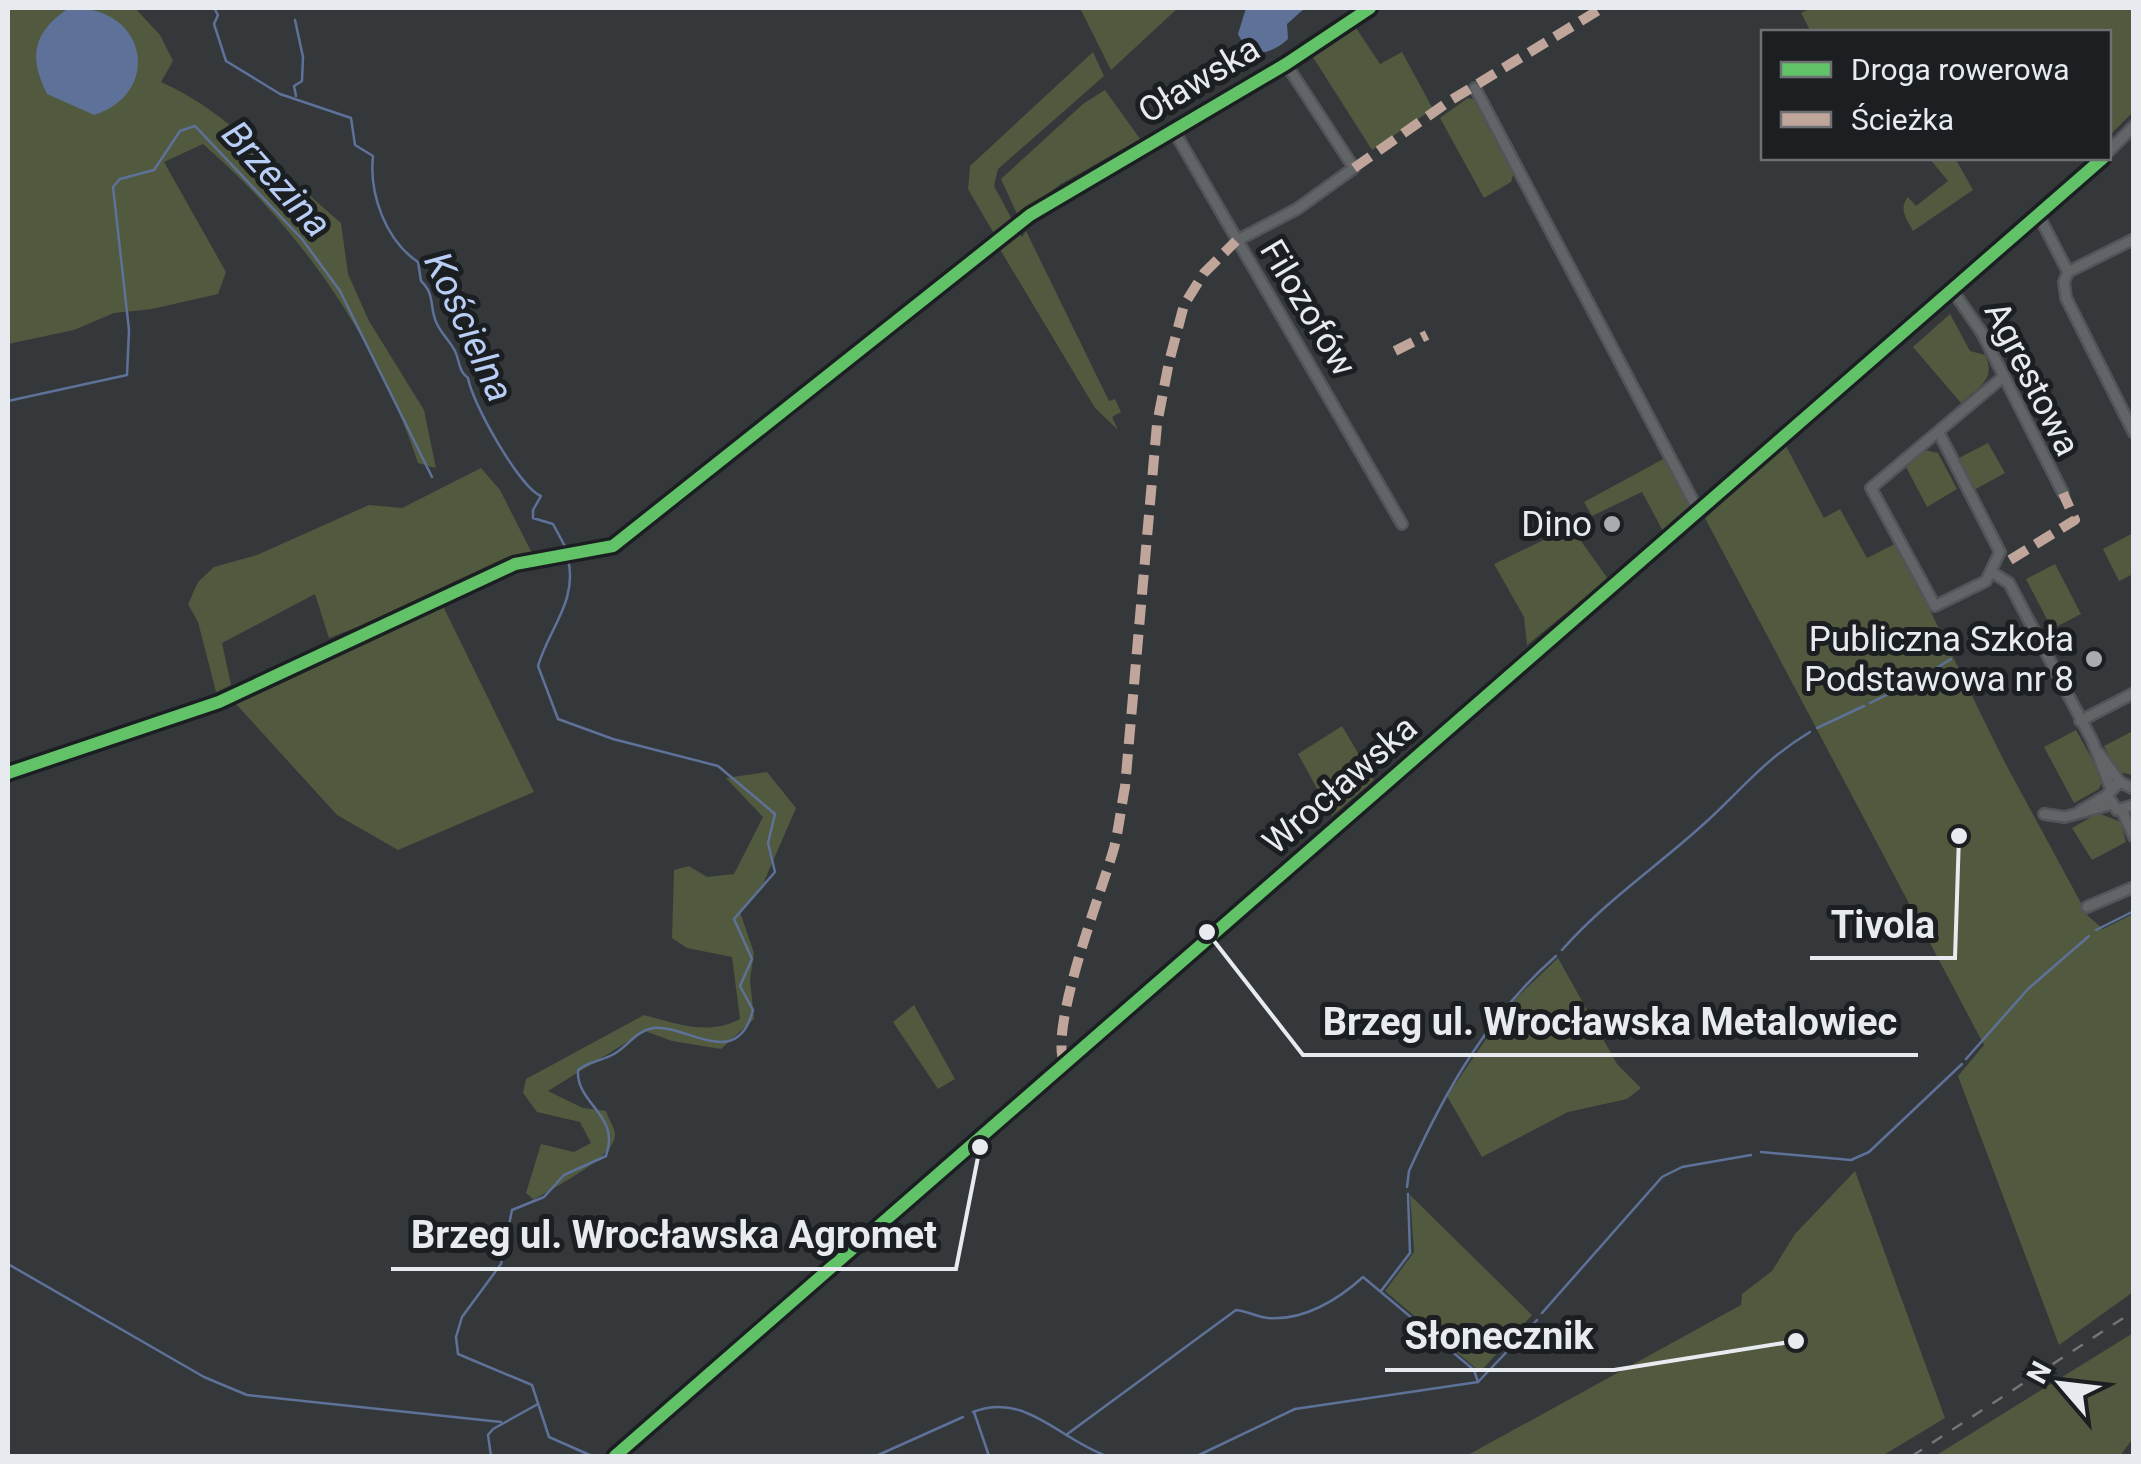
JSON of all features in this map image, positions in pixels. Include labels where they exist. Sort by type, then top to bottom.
[{"type":"street","name":"Oławska","points":[[8,773],[220,702],[515,564],[613,546],[1030,215],[1286,64],[1370,8]]},
{"type":"street","name":"Oławska","points":[[1286,64],[1354,168]]},
{"type":"street","points":[[1475,88],[1700,512]]},
{"type":"street","points":[[2111,149],[2134,126]]},
{"type":"street","points":[[1174,131],[1236,241]]},
{"type":"street","name":"Wrocławska","points":[[615,1456],[2101,160]]},
{"type":"street","name":"Filozofów","points":[[1354,168],[1297,209],[1236,241],[1402,524]]},
{"type":"street","points":[[2038,216],[2068,272]]},
{"type":"street","points":[[2134,239],[2068,272],[2064,282],[2066,298],[2134,433]]},
{"type":"street","name":"Agrestowa","points":[[1953,291],[2004,377],[2063,492]]},
{"type":"street","points":[[1938,433],[2000,552],[1993,573],[1934,606],[1872,488],[2004,377]]},
{"type":"street","points":[[1993,573],[2009,583],[2099,753],[2112,792],[2130,810],[2134,837]]},
{"type":"street","points":[[2080,721],[2134,693]]},
{"type":"street","points":[[2044,814],[2059,818],[2112,792],[2134,788]]},
{"type":"street","points":[[2087,907],[2134,887]]},
{"type":"green space","points":[[10,8],[135,8],[160,35],[173,61],[161,82],[232,126],[341,223],[348,274],[369,321],[424,410],[436,468],[418,463],[381,374],[332,289],[272,212],[203,144],[164,162],[226,272],[218,294],[114,313],[74,330],[8,344]]},
{"type":"green space","points":[[1080,8],[1178,8],[1111,70]]},
{"type":"green space","points":[[1811,8],[2133,8],[2133,112],[2111,134],[2111,30],[1810,30],[1801,13]]},
{"type":"green space","points":[[1354,25],[1380,64],[1402,52],[1433,109],[1372,150],[1311,54]]},
{"type":"green space","points":[[1093,52],[1104,76],[998,169],[994,186],[1014,223],[996,237],[968,189],[970,166]]},
{"type":"green space","points":[[1105,90],[1140,139],[1061,184],[1018,216],[1001,179],[1083,104]]},
{"type":"green space","points":[[1468,98],[1476,100],[1514,172],[1511,182],[1484,198],[1440,118]]},
{"type":"green space","points":[[1931,160],[1956,160],[1973,190],[1913,231],[1906,218],[1905,201],[1908,197],[1916,206],[1948,181]]},
{"type":"green space","points":[[1018,231],[1022,237],[1026,231],[1109,401],[1115,399],[1121,412],[1112,417],[1118,430],[1095,408],[998,246]]},
{"type":"green space","points":[[1950,314],[1970,351],[1985,355],[1989,371],[1984,382],[1961,403],[1913,347]]},
{"type":"green space","points":[[1988,443],[2005,473],[1972,491],[1955,460]]},
{"type":"green space","points":[[1786,446],[1824,518],[1840,509],[1867,558],[1897,543],[2003,759],[2088,916],[2103,929],[2133,914],[2133,1292],[2059,1345],[1958,1076],[1984,1045],[1705,518]]},
{"type":"green space","points":[[1924,450],[1938,453],[1957,489],[1927,507],[1906,467]]},
{"type":"green space","points":[[1667,457],[1691,507],[1663,531],[1642,492],[1592,516],[1584,502]]},
{"type":"green space","points":[[481,468],[500,490],[535,559],[329,638],[315,594],[222,643],[231,685],[216,692],[198,622],[188,604],[198,582],[214,567],[257,555],[369,505],[402,508]]},
{"type":"green space","points":[[1571,527],[1608,579],[1527,645],[1524,617],[1494,564]]},
{"type":"green space","points":[[2133,533],[2133,574],[2119,581],[2103,549]]},
{"type":"green space","points":[[2055,564],[2081,614],[2052,629],[2026,579]]},
{"type":"green space","points":[[443,606],[534,792],[398,850],[337,815],[236,704]]},
{"type":"green space","points":[[1342,726],[1374,780],[1332,816],[1298,754]]},
{"type":"green space","points":[[2076,730],[2103,779],[2099,789],[2074,803],[2044,747]]},
{"type":"green space","points":[[2133,731],[2133,775],[2118,772],[2104,746]]},
{"type":"green space","points":[[767,772],[796,808],[763,884],[740,912],[754,953],[750,980],[754,1019],[721,1049],[672,1041],[645,1031],[548,1091],[583,1108],[606,1111],[615,1134],[613,1143],[595,1162],[534,1200],[526,1193],[541,1144],[574,1152],[591,1143],[580,1122],[537,1112],[523,1093],[526,1079],[644,1015],[704,1028],[740,1019],[732,957],[687,948],[672,938],[674,870],[689,866],[707,877],[734,874],[763,817],[726,778]]},
{"type":"green space","points":[[2098,813],[2121,822],[2126,842],[2092,860],[2072,828]]},
{"type":"green space","points":[[1558,958],[1617,1064],[1641,1088],[1627,1099],[1568,1112],[1482,1157],[1447,1096],[1510,1004]]},
{"type":"green space","points":[[914,1005],[955,1079],[938,1089],[893,1022]]},
{"type":"green space","points":[[1855,1171],[1945,1418],[1882,1456],[1466,1456],[1741,1305],[1742,1294],[1772,1271],[1795,1234]]},
{"type":"green space","points":[[1410,1195],[1532,1315],[1480,1372],[1385,1291],[1414,1252]]},
{"type":"green space","points":[[2133,1333],[2133,1438],[2120,1456],[1935,1456]]},
{"type":"water","points":[[69,8],[96,11],[116,20],[130,35],[137,52],[137,71],[130,89],[116,104],[94,115],[47,94],[37,68],[41,36]]},
{"type":"water","points":[[1246,8],[1305,8],[1287,24],[1288,39],[1261,52],[1248,48],[1238,34]]},
{"type":"waterway","name":"Kościelna","points":[[214,8],[218,15],[214,24],[226,61],[280,94],[351,118],[355,145],[373,156],[377,200],[388,229],[418,262],[437,324],[455,351],[498,443],[521,478],[541,496],[533,518],[553,524],[567,550]]},
{"type":"waterway","points":[[295,20],[303,57],[302,81],[294,86],[296,96]]},
{"type":"waterway","name":"Brzezina","points":[[8,401],[127,375],[129,330],[113,187],[120,179],[154,170],[180,131],[195,126],[302,239],[340,291],[432,477]]},
{"type":"waterway","name":"Kościelna","points":[[568,559],[566,601],[538,666],[558,719],[613,739],[718,766],[775,814],[768,843],[775,872],[734,919],[752,959],[740,986],[753,1010],[746,1028],[723,1042],[653,1028],[614,1054],[578,1070],[579,1082],[608,1130],[606,1156],[564,1175],[544,1197],[512,1210],[501,1264],[462,1317],[456,1337],[458,1354],[532,1385],[549,1437],[592,1456]]},
{"type":"waterway","points":[[1914,682],[1951,659]]},
{"type":"waterway","points":[[1870,703],[1905,686]]},
{"type":"waterway","points":[[1817,728],[1864,706]]},
{"type":"waterway","points":[[1562,950],[1767,763],[1810,732]]},
{"type":"waterway","name":"Kościelna","points":[[2096,930],[2134,911]]},
{"type":"waterway","name":"Kościelna","points":[[1966,1059],[2028,989],[2089,936]]},
{"type":"waterway","points":[[1407,1187],[1409,1171],[1423,1141],[1471,1055],[1510,1003],[1556,956]]},
{"type":"waterway","name":"Kościelna","points":[[1761,1152],[1851,1160],[1869,1152],[1962,1064]]},
{"type":"waterway","name":"Kościelna","points":[[1542,1313],[1662,1177],[1682,1167],[1751,1155]]},
{"type":"waterway","points":[[1381,1291],[1410,1253],[1408,1194]]},
{"type":"waterway","points":[[8,1264],[204,1377],[247,1395],[501,1422]]},
{"type":"waterway","points":[[1066,1435],[1236,1310],[1268,1318],[1294,1316],[1331,1301],[1363,1277],[1474,1370],[1478,1382]]},
{"type":"waterway","name":"Kościelna","points":[[1174,1456],[1199,1455],[1295,1409],[1478,1382],[1537,1320]]},
{"type":"waterway","points":[[491,1456],[488,1435],[493,1429],[538,1404]]},
{"type":"waterway","name":"Kościelna","points":[[973,1412],[992,1407],[1026,1412],[1107,1456]]},
{"type":"waterway","points":[[974,1412],[989,1456]]},
{"type":"waterway","name":"Kościelna","points":[[876,1456],[963,1417]]},
{"type":"railway","points":[[1912,1456],[2134,1311]]},
{"type":"marked path","points":[[1354,168],[1448,102],[1602,8]]},
{"type":"marked path","points":[[1065,1065],[1061,1048],[1069,993],[1114,848],[1125,787],[1157,424],[1169,362],[1184,305],[1204,273],[1236,241]]},
{"type":"marked path","points":[[1395,351],[1427,335]]},
{"type":"marked path","points":[[2010,560],[2075,520],[2063,493]]},
{"type":"cycle path","points":[[8,773],[219,702],[515,564],[613,546],[1030,215],[1286,64],[1370,8]]},
{"type":"cycle path","points":[[615,1456],[2101,160]]},
{"type":"place","name":"Dino","points":[[1612,524]]},
{"type":"place","name":"Publiczna Szkoła Podstawowa nr 8","points":[[2094,659]]},
{"type":"place","name":"Tivola","points":[[1959,836]]},
{"type":"place","name":"Brzeg ul. Wrocławska Metalowiec","points":[[1207,932]]},
{"type":"place","name":"Brzeg ul. Wrocławska Agromet","points":[[980,1147]]},
{"type":"place","name":"Słonecznik","points":[[1796,1341]]}]
